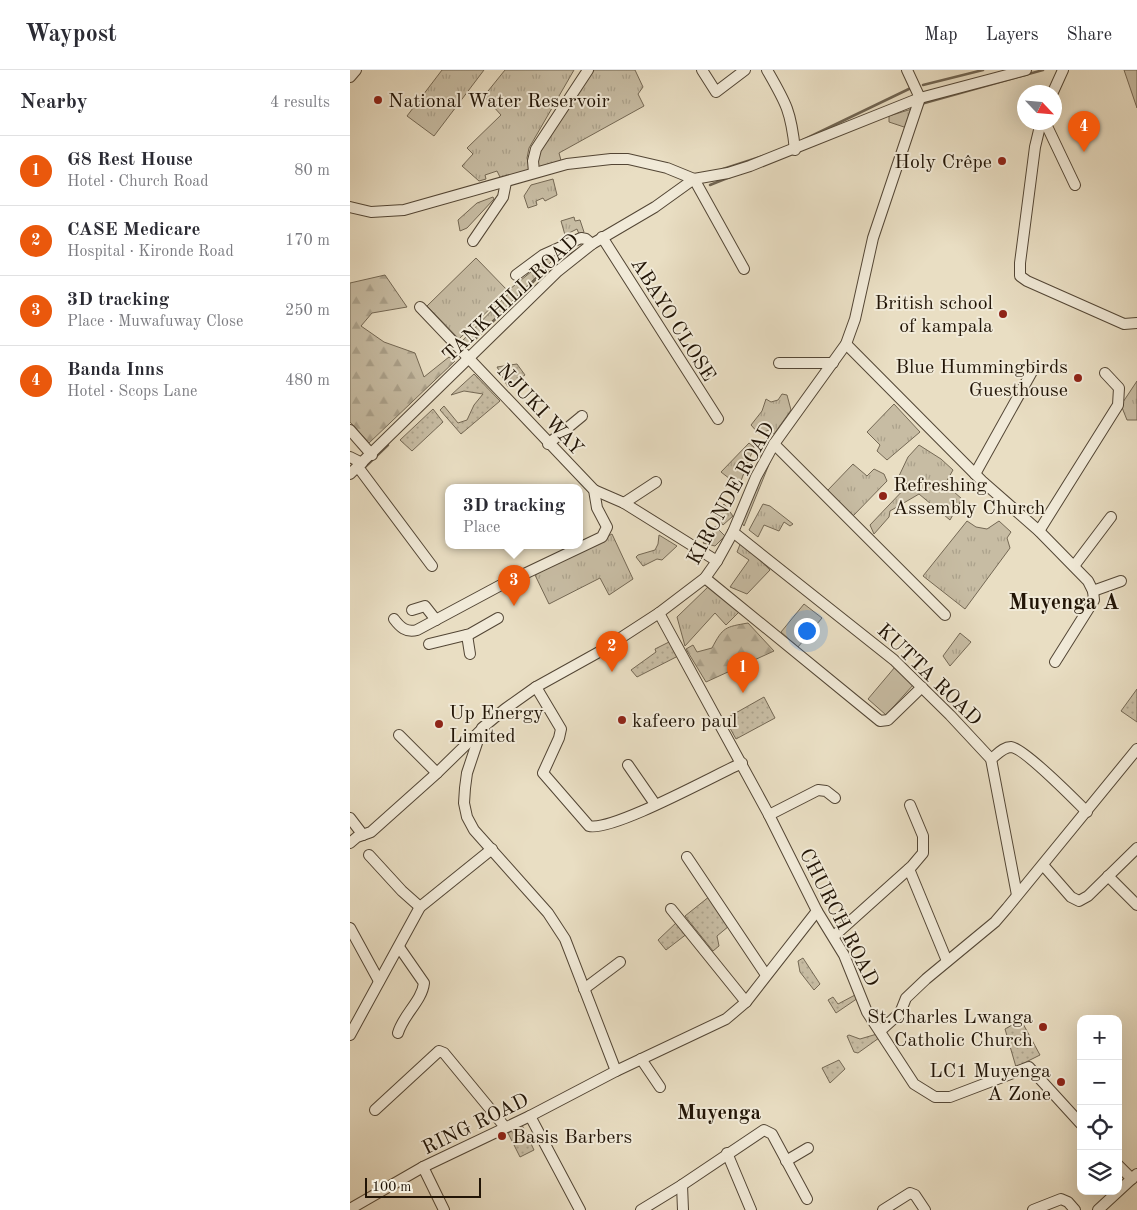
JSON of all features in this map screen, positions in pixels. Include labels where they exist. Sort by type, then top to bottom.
[{"type":"street","points":[[350,77],[356,70]]},
{"type":"street","points":[[534,172],[533,161],[536,149],[588,70]]},
{"type":"street","points":[[702,70],[716,92],[745,70]]},
{"type":"street","points":[[767,70],[787,103],[792,121],[795,150]]},
{"type":"street","points":[[907,70],[920,98]]},
{"type":"street","name":"TANK HILL ROAD","points":[[357,468],[558,271],[602,237],[655,208],[694,179],[728,173],[795,150],[920,98],[1026,70]]},
{"type":"street","points":[[1057,85],[1063,70]]},
{"type":"street","name":"KIRONDE ROAD","points":[[350,843],[371,832],[438,773],[482,728],[504,709],[536,687],[599,652],[659,612],[705,578],[733,532],[756,477],[774,444],[846,344],[857,310],[873,238],[920,98]]},
{"type":"street","points":[[1041,130],[1032,172],[1020,276],[1124,324],[1135,323]]},
{"type":"street","points":[[1047,130],[1075,185]]},
{"type":"street","points":[[350,207],[371,212],[404,210],[575,162],[621,159],[667,168],[694,179],[744,269]]},
{"type":"street","points":[[473,241],[503,197],[506,182]]},
{"type":"street","name":"ABAYO CLOSE","points":[[602,237],[718,419]]},
{"type":"street","points":[[516,275],[543,255],[581,238],[586,238],[592,244]]},
{"type":"street","name":"NJUKI WAY","points":[[420,307],[548,444],[594,490],[597,508],[606,523],[606,530],[602,537],[583,546]]},
{"type":"street","points":[[846,344],[975,474],[1039,531],[1088,581],[1093,591],[1091,605],[1055,662]]},
{"type":"street","points":[[779,363],[834,362]]},
{"type":"street","points":[[975,474],[1034,368]]},
{"type":"street","points":[[1039,531],[1118,405],[1120,397],[1119,388],[1105,373]]},
{"type":"street","points":[[548,444],[582,416]]},
{"type":"street","points":[[350,430],[372,455]]},
{"type":"street","points":[[774,444],[945,615]]},
{"type":"street","points":[[350,458],[432,566]]},
{"type":"street","points":[[624,503],[656,482]]},
{"type":"street","points":[[594,490],[624,503],[716,561]]},
{"type":"street","points":[[1074,566],[1111,517]]},
{"type":"street","name":"KUTTA ROAD","points":[[733,532],[868,638],[922,687],[991,759]]},
{"type":"street","name":"NJUKI WAY","points":[[436,620],[501,585],[577,549]]},
{"type":"street","points":[[705,578],[880,721],[888,720],[922,687]]},
{"type":"street","points":[[1093,591],[1122,581]]},
{"type":"street","points":[[394,619],[410,632],[436,620],[424,606],[412,610]]},
{"type":"street","name":"CHURCH ROAD","points":[[659,612],[742,763],[817,911],[834,936],[850,968],[867,1012],[914,1084],[935,1096],[942,1098],[956,1096],[1029,1067],[1077,1120]]},
{"type":"street","points":[[429,644],[467,635],[498,618]]},
{"type":"street","points":[[467,635],[470,654]]},
{"type":"street","points":[[536,687],[561,729],[559,738],[543,772],[587,824],[597,827],[632,816],[742,763]]},
{"type":"street","points":[[482,728],[468,773],[464,803],[467,817],[474,830],[565,939],[616,1070]]},
{"type":"street","points":[[399,735],[438,773]]},
{"type":"street","points":[[1017,895],[991,759],[1006,748],[1016,749],[1042,769],[1087,812]]},
{"type":"street","points":[[880,1031],[900,1014],[906,998],[947,961],[995,922],[1137,749]]},
{"type":"street","points":[[628,765],[655,804]]},
{"type":"street","points":[[769,815],[818,790],[826,792],[835,798]]},
{"type":"street","points":[[834,936],[918,860],[924,845],[910,805]]},
{"type":"street","points":[[350,818],[363,835]]},
{"type":"street","points":[[1043,865],[1071,896],[1079,901],[1088,896],[1137,848]]},
{"type":"street","points":[[350,1035],[420,907],[492,850]]},
{"type":"street","points":[[369,855],[402,891],[420,907]]},
{"type":"street","points":[[687,857],[766,975]]},
{"type":"street","points":[[909,869],[947,961]]},
{"type":"street","points":[[1108,876],[1137,905]]},
{"type":"street","points":[[671,909],[746,1002]]},
{"type":"street","name":"RING ROAD","points":[[350,1209],[423,1167],[530,1116],[616,1070],[726,1019],[746,1002],[817,911]]},
{"type":"street","points":[[350,928],[379,981]]},
{"type":"street","points":[[398,948],[424,983],[398,1033]]},
{"type":"street","points":[[584,989],[620,962]]},
{"type":"street","points":[[375,1110],[439,1051],[444,1052],[505,1127]]},
{"type":"street","points":[[641,1059],[660,1087]]},
{"type":"street","points":[[530,1116],[580,1210]]},
{"type":"street","points":[[640,1210],[682,1185],[726,1153],[764,1130],[772,1134],[807,1198]]},
{"type":"street","points":[[786,1161],[808,1148]]},
{"type":"street","points":[[726,1153],[751,1210]]},
{"type":"street","points":[[423,1167],[444,1210]]},
{"type":"street","points":[[1098,1210],[1134,1176],[1122,1167]]},
{"type":"street","points":[[682,1185],[683,1210]]},
{"type":"street","points":[[883,1210],[910,1193],[915,1195],[925,1210]]},
{"type":"street","points":[[1033,1210],[1061,1199],[1068,1202],[1075,1210]]},
{"type":"green space","points":[[442,70],[484,70],[434,136],[407,116]]},
{"type":"green space","points":[[505,70],[574,70],[529,148],[527,158],[530,170],[501,179],[497,171],[485,175],[486,179],[479,181],[462,166],[473,154],[467,148],[501,115],[484,96]]},
{"type":"green space","points":[[594,70],[635,70],[643,87],[638,94],[644,106],[559,153],[562,164],[537,169],[535,155]]},
{"type":"green space","points":[[1124,70],[1137,70],[1137,108]]},
{"type":"green space","points":[[915,108],[907,128],[889,122],[889,116]]},
{"type":"green space","points":[[553,179],[557,195],[545,201],[543,198],[536,201],[537,205],[528,208],[524,196],[531,185]]},
{"type":"green space","points":[[493,197],[494,199],[467,228],[460,231],[458,220],[477,203]]},
{"type":"green space","points":[[574,217],[575,221],[580,220],[584,232],[579,234],[577,229],[565,235],[561,221]]},
{"type":"green space","points":[[576,246],[552,261],[466,347],[461,342],[511,291],[510,289],[548,258]]},
{"type":"green space","points":[[476,258],[508,291],[459,339],[427,306]]},
{"type":"green space","points":[[385,275],[407,307],[372,313],[361,326],[384,342],[415,353],[424,377],[449,357],[455,361],[369,443],[350,422],[350,283]]},
{"type":"green space","points":[[517,364],[525,375],[508,387],[497,367]]},
{"type":"green space","points":[[474,374],[500,401],[461,434],[440,410],[444,406],[458,423],[467,420],[474,405],[483,394],[464,391],[451,395]]},
{"type":"green space","points":[[1137,381],[1137,420],[1127,420],[1121,405]]},
{"type":"green space","points":[[782,394],[787,395],[791,410],[774,434],[769,430],[759,434],[751,425],[762,411],[766,399],[771,402],[778,400]]},
{"type":"green space","points":[[894,404],[920,432],[887,460],[877,451],[880,445],[867,432]]},
{"type":"green space","points":[[433,409],[443,422],[412,451],[400,440]]},
{"type":"green space","points":[[749,443],[754,447],[739,486],[721,472]]},
{"type":"green space","points":[[919,445],[941,459],[953,470],[945,484],[962,499],[950,520],[919,494],[890,511],[889,517],[874,534],[870,525],[908,485],[899,476],[908,457]]},
{"type":"green space","points":[[768,461],[770,462],[744,526],[742,523]]},
{"type":"green space","points":[[853,464],[867,476],[874,469],[884,474],[887,481],[853,516],[831,498],[828,490]]},
{"type":"green space","points":[[724,504],[733,516],[723,525],[715,515]]},
{"type":"green space","points":[[763,504],[770,506],[793,524],[790,526],[784,522],[779,531],[764,525],[758,537],[749,530]]},
{"type":"green space","points":[[967,521],[976,527],[987,529],[999,521],[1011,532],[1007,538],[1010,548],[965,609],[923,576]]},
{"type":"green space","points":[[715,526],[725,536],[715,546],[703,543]]},
{"type":"green space","points":[[612,534],[633,579],[609,595],[600,578],[549,604],[535,575]]},
{"type":"green space","points":[[659,535],[677,546],[662,560],[657,559],[643,566],[636,557],[655,550]]},
{"type":"green space","points":[[741,542],[770,570],[747,594],[730,587],[749,560],[737,552]]},
{"type":"green space","points":[[710,585],[740,611],[726,625],[715,613],[685,646],[677,617]]},
{"type":"green space","points":[[804,604],[822,618],[798,647],[781,632]]},
{"type":"green space","points":[[748,623],[774,651],[706,682],[686,649],[693,645],[697,652],[712,648],[726,629]]},
{"type":"green space","points":[[960,633],[971,642],[950,666],[943,656]]},
{"type":"green space","points":[[671,641],[680,655],[637,677],[631,670],[656,652],[655,649]]},
{"type":"green space","points":[[895,667],[914,684],[886,715],[868,699]]},
{"type":"green space","points":[[1137,689],[1137,722],[1121,711]]},
{"type":"green space","points":[[764,697],[775,718],[736,739],[725,719]]},
{"type":"green space","points":[[710,896],[729,926],[717,936],[719,946],[713,951],[685,916]]},
{"type":"green space","points":[[678,921],[688,933],[666,950],[658,940]]},
{"type":"green space","points":[[803,958],[820,984],[814,990],[800,972],[798,961]]},
{"type":"green space","points":[[855,995],[858,998],[836,1013],[828,1000],[833,997],[838,1004]]},
{"type":"green space","points":[[1021,1020],[1040,1055],[1016,1067],[1005,1029]]},
{"type":"green space","points":[[877,1034],[879,1038],[858,1053],[854,1052],[847,1036],[860,1039]]},
{"type":"green space","points":[[839,1060],[845,1069],[830,1083],[822,1068]]},
{"type":"green space","points":[[522,1125],[534,1150],[520,1157],[508,1133]]},
{"type":"waterway","points":[[923,85],[983,70]]},
{"type":"waterway","points":[[921,104],[1043,70]]},
{"type":"waterway","points":[[803,140],[913,87]]},
{"type":"waterway","points":[[723,169],[763,156]]},
{"type":"waterway","points":[[710,185],[730,177]]},
{"type":"waterway","points":[[466,348],[542,273],[577,250]]},
{"type":"waterway","points":[[364,468],[388,445]]},
{"type":"place","name":"National Water Reservoir","points":[[378,100]]},
{"type":"place","name":"Banda Inns","points":[[1084,152]]},
{"type":"place","name":"Holy Crêpe","points":[[1002,161]]},
{"type":"place","name":"British school of kampala","points":[[1003,314]]},
{"type":"place","name":"Blue Hummingbirds Guesthouse","points":[[1078,378]]},
{"type":"place","name":"Refreshing Assembly Church","points":[[883,496]]},
{"type":"place","name":"3D tracking","points":[[514,606]]},
{"type":"place","name":"CASE Medicare","points":[[612,672]]},
{"type":"place","name":"G8 Rest House","points":[[743,693]]},
{"type":"place","name":"kafeero paul","points":[[622,720]]},
{"type":"place","name":"Up Energy Limited","points":[[439,724]]},
{"type":"place","name":"St.Charles Lwanga Catholic Church","points":[[1043,1027]]},
{"type":"place","name":"LC1 Muyenga A Zone","points":[[1061,1082]]},
{"type":"place","name":"Basis Barbers","points":[[502,1136]]},
{"type":"district","name":"Muyenga A","points":[[1064,601]]},
{"type":"district","name":"Muyenga","points":[[719,1112]]}]
